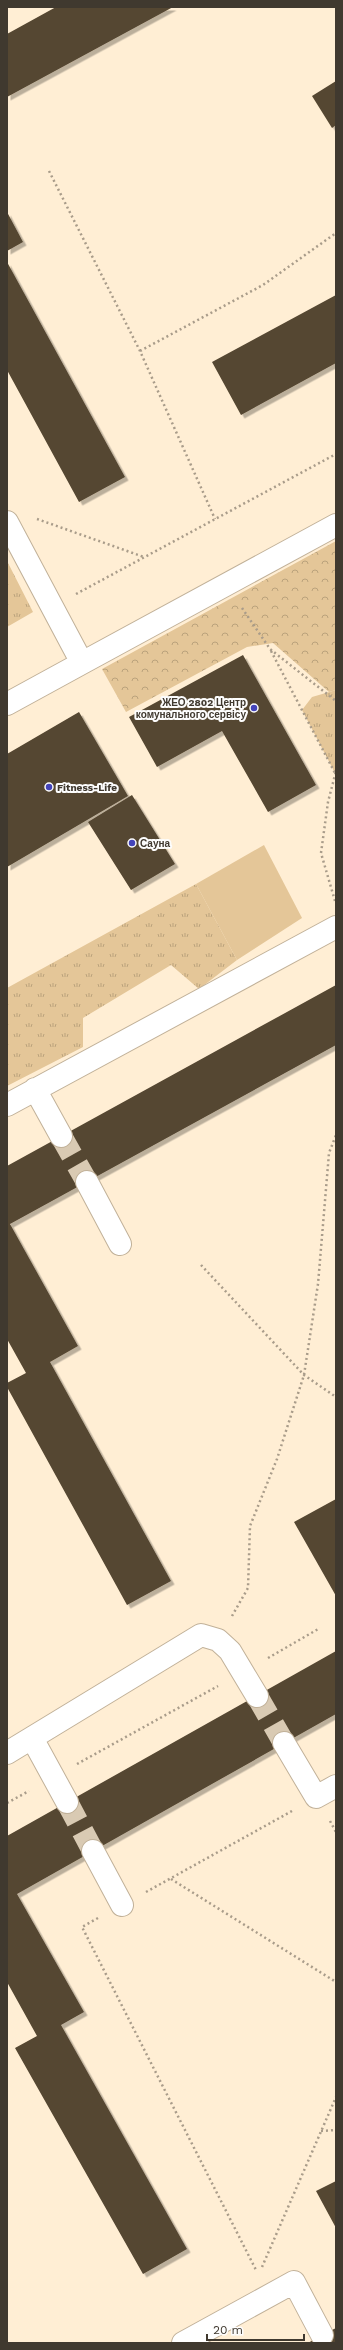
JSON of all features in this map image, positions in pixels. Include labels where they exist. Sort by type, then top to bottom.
[{"type":"lane","points":[[7,522],[82,662]]},
{"type":"lane","points":[[7,704],[336,525]]},
{"type":"lane","points":[[7,1105],[336,927]]},
{"type":"lane","points":[[35,1089],[61,1136]]},
{"type":"lane","points":[[87,1182],[120,1244]]},
{"type":"lane","points":[[67,1802],[54,1777],[15,1742],[201,1635],[218,1640],[230,1651],[257,1696]]},
{"type":"lane","points":[[284,1743],[316,1797],[336,1786]]},
{"type":"lane","points":[[93,1851],[122,1905]]},
{"type":"lane","points":[[183,2343],[294,2282],[322,2335]]},
{"type":"path","points":[[49,171],[140,351],[215,519]]},
{"type":"path","points":[[140,351],[263,285],[336,233]]},
{"type":"path","points":[[53,607],[336,454]]},
{"type":"path","points":[[36,519],[144,557]]},
{"type":"path","points":[[225,585],[270,649],[335,772],[328,802],[321,853],[336,903]]},
{"type":"path","points":[[270,649],[336,701]]},
{"type":"path","points":[[218,1640],[248,1588],[250,1526],[277,1459],[304,1375],[318,1284],[329,1153],[336,1135]]},
{"type":"path","points":[[202,1265],[304,1375],[336,1397]]},
{"type":"path","points":[[7,1803],[320,1628]]},
{"type":"path","points":[[316,1797],[171,1879],[82,1927],[258,2275],[336,2097]]},
{"type":"path","points":[[171,1879],[336,1982]]},
{"type":"path","points":[[321,2131],[336,2130]]},
{"type":"green space","points":[[336,541],[336,690],[329,692],[273,643],[247,647],[126,712],[102,669]]},
{"type":"green space","points":[[7,561],[33,612],[7,627]]},
{"type":"green space","points":[[336,690],[336,782],[335,773],[302,710],[312,697]]},
{"type":"green space","points":[[264,845],[302,918],[237,960],[196,884]]},
{"type":"green space","points":[[196,884],[237,960],[199,989],[171,965],[83,1018],[83,1047],[7,1086],[7,988]]},
{"type":"building","points":[[56,7],[173,7],[7,97],[7,34]]},
{"type":"building","points":[[336,81],[336,125],[332,128],[312,96]]},
{"type":"building","points":[[7,212],[23,242],[7,251]]},
{"type":"building","points":[[7,262],[125,477],[79,502],[7,370]]},
{"type":"building","points":[[336,295],[336,363],[241,415],[212,362]]},
{"type":"building","points":[[243,655],[316,785],[268,812],[222,731],[157,767],[129,717]]},
{"type":"building","points":[[79,712],[128,796],[7,867],[7,754]]},
{"type":"building","name":"Сауна","points":[[132,795],[175,864],[131,890],[88,822]]},
{"type":"building","points":[[336,985],[336,1045],[10,1224],[78,1346],[50,1362],[171,1581],[127,1605],[7,1387],[7,1383],[26,1373],[7,1339],[7,1166]]},
{"type":"building","points":[[336,1499],[336,1596],[294,1522]]},
{"type":"building","points":[[336,1651],[336,1714],[17,1894],[84,2012],[61,2025],[187,2249],[143,2274],[15,2048],[37,2036],[7,1982],[7,1836]]},
{"type":"building","points":[[336,2181],[336,2228],[316,2191]]},
{"type":"building","points":[[336,2328],[336,2343],[308,2343],[322,2335]]},
{"type":"tunnel","points":[[61,1136],[87,1182]]},
{"type":"tunnel","points":[[257,1696],[284,1743]]},
{"type":"tunnel","points":[[67,1802],[93,1851]]},
{"type":"place","name":"ЖЕО 2802 Центр комунального сервісу","points":[[254,708]]},
{"type":"place","name":"Fitness-Life","points":[[49,787]]},
{"type":"place","name":"Сауна","points":[[132,843]]}]
